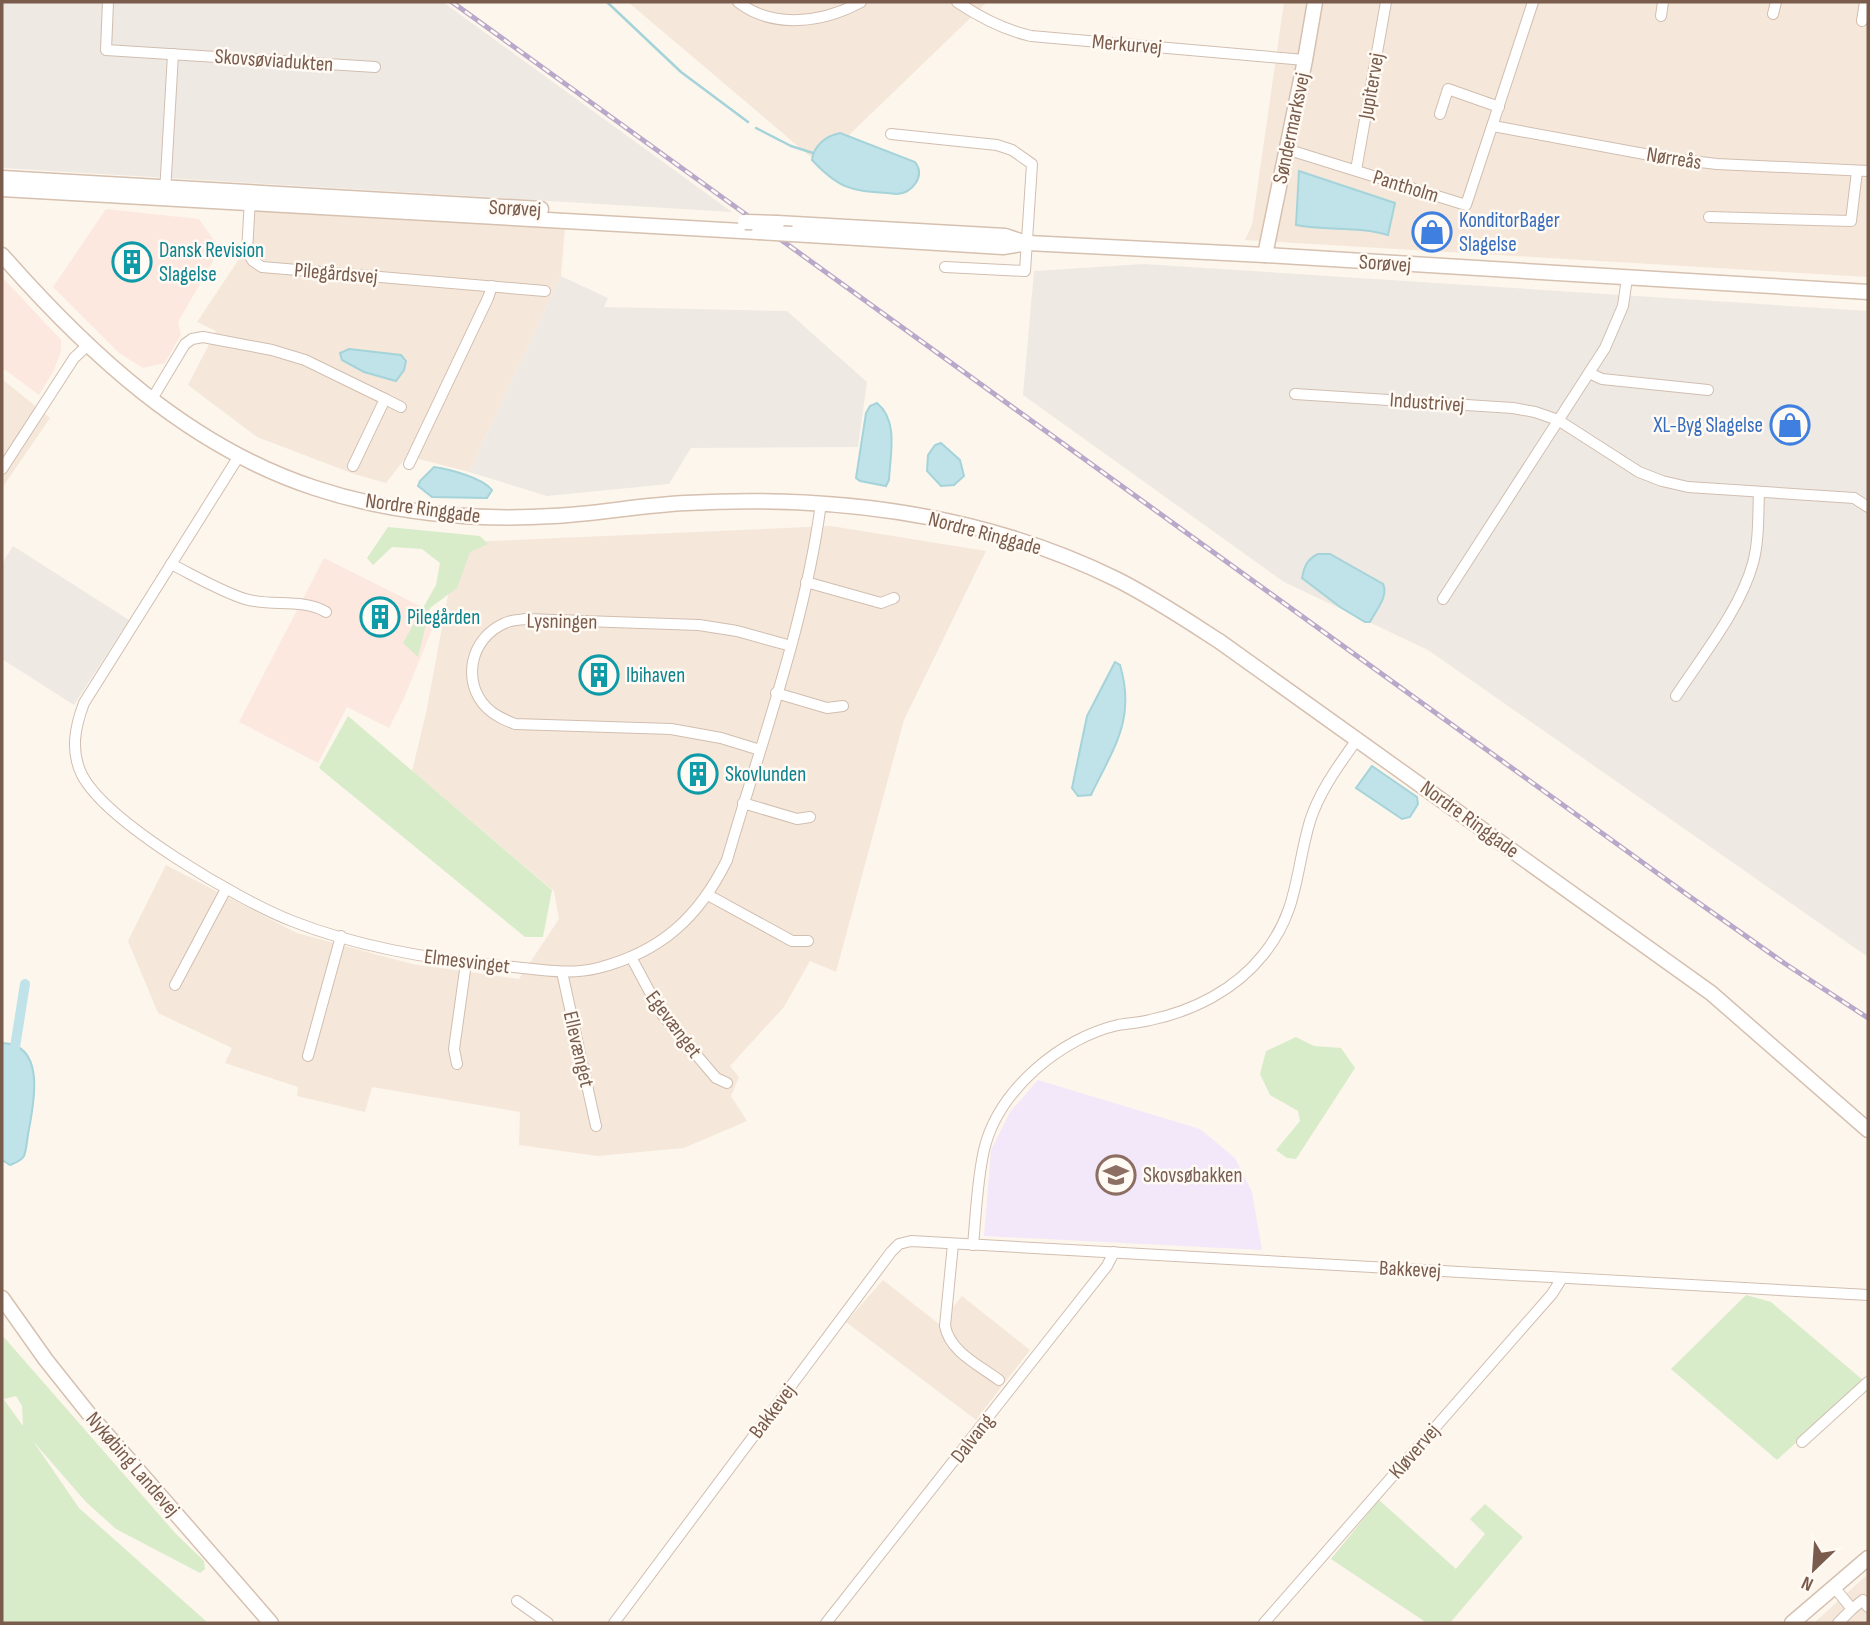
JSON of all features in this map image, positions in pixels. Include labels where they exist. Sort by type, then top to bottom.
[{"type":"street","name":"Skovsøviadukten","points":[[108,2],[106,50],[375,67]]},
{"type":"street","points":[[738,2],[765,15],[804,20],[843,11],[861,2]]},
{"type":"street","name":"Søndermarksvej","points":[[1265,255],[1306,60],[1315,2]]},
{"type":"street","name":"Jupitervej","points":[[1356,170],[1385,2]]},
{"type":"street","name":"Pantholm","points":[[1286,149],[1466,205],[1533,2]]},
{"type":"street","points":[[1661,16],[1663,2]]},
{"type":"street","points":[[1773,15],[1776,2]]},
{"type":"street","points":[[1861,21],[1865,2]]},
{"type":"street","name":"Merkurvej","points":[[964,4],[993,24],[1031,36],[1306,60]]},
{"type":"street","points":[[165,192],[173,54]]},
{"type":"street","points":[[1440,114],[1448,89],[1499,107]]},
{"type":"street","name":"Nørreås","points":[[1493,125],[1666,158],[1717,164],[1863,171],[1851,221],[1709,217]]},
{"type":"street","points":[[891,134],[997,145],[1012,150],[1032,164],[1026,271],[945,267]]},
{"type":"street","name":"Sorøvej","points":[[2,178],[250,197],[1005,236],[1028,243]]},
{"type":"street","name":"Sorøvej","points":[[2,189],[165,192]]},
{"type":"street","name":"Sorøvej","points":[[250,197],[1003,247],[1028,243],[1265,255],[1868,292]]},
{"type":"street","name":"Pilegårdsvej","points":[[250,197],[247,252],[253,261],[262,267],[545,291]]},
{"type":"street","name":"Nordre Ringgade","points":[[2,255],[29,286],[89,344],[152,399],[200,435],[239,456],[316,489],[377,504],[444,515],[498,518],[735,501],[821,503],[894,511],[959,522],[1000,533],[1063,555],[1116,579],[1219,641],[1711,993],[1868,1130]]},
{"type":"street","points":[[1443,600],[1589,373],[1617,324],[1627,278]]},
{"type":"street","points":[[409,464],[492,286]]},
{"type":"street","points":[[152,399],[185,344],[192,339],[203,337],[272,350],[305,360],[401,407]]},
{"type":"street","points":[[2,469],[74,358],[89,344]]},
{"type":"street","points":[[1589,373],[1602,379],[1709,390]]},
{"type":"street","name":"Industrivej","points":[[1295,394],[1513,408],[1535,412],[1558,420],[1639,472],[1662,481],[1688,487],[1854,498],[1868,507]]},
{"type":"street","points":[[353,466],[386,399]]},
{"type":"street","name":"Elmesvinget","points":[[239,456],[84,704],[76,724],[74,749],[82,775],[116,813],[164,849],[226,889],[292,921],[412,954],[466,963],[562,972],[596,968],[648,950],[674,932],[708,895],[727,860],[791,646],[816,542],[821,503]]},
{"type":"street","points":[[1676,696],[1746,583],[1757,540],[1759,492]]},
{"type":"street","points":[[171,564],[244,599],[266,604],[310,605],[326,612]]},
{"type":"street","points":[[806,582],[880,603],[894,598]]},
{"type":"street","name":"Lysningen","points":[[760,750],[721,738],[671,729],[515,724],[501,719],[489,710],[478,696],[471,671],[474,655],[492,631],[506,622],[526,619],[699,625],[737,631],[791,646]]},
{"type":"street","points":[[776,693],[827,708],[843,706]]},
{"type":"street","points":[[973,1245],[985,1147],[1002,1110],[1022,1083],[1046,1059],[1078,1039],[1118,1025],[1178,1012],[1211,998],[1244,975],[1264,954],[1292,905],[1310,821],[1321,793],[1358,738]]},
{"type":"street","points":[[743,803],[797,818],[810,817]]},
{"type":"street","points":[[174,985],[226,889]]},
{"type":"street","points":[[708,895],[792,941],[808,942]]},
{"type":"street","points":[[308,1056],[341,936]]},
{"type":"street","name":"Egevænget","points":[[631,957],[661,1013],[716,1078],[727,1083]]},
{"type":"street","points":[[457,1064],[454,1049],[466,963]]},
{"type":"street","name":"Ellevænget","points":[[562,972],[596,1126]]},
{"type":"street","name":"Bakkevej","points":[[614,1623],[891,1252],[900,1244],[911,1241],[1868,1295]]},
{"type":"street","points":[[953,1244],[945,1326],[948,1339],[954,1347],[999,1380]]},
{"type":"street","name":"Dalvang","points":[[826,1623],[1099,1276],[1114,1252]]},
{"type":"street","name":"Kløvervej","points":[[1264,1623],[1552,1294],[1562,1278]]},
{"type":"street","name":"Nykøbing Landevej","points":[[2,1298],[46,1360],[89,1413],[271,1623]]},
{"type":"street","points":[[1802,1442],[1868,1382]]},
{"type":"street","points":[[1792,1623],[1868,1558]]},
{"type":"street","points":[[1834,1587],[1852,1609]]},
{"type":"street","points":[[1838,1623],[1863,1600],[1868,1607]]},
{"type":"street","points":[[517,1601],[548,1623]]},
{"type":"shaded area","points":[[2,2],[443,2],[732,212],[2,168]]},
{"type":"shaded area","points":[[628,2],[987,2],[819,164]]},
{"type":"shaded area","points":[[1284,2],[1868,2],[1868,277],[1245,240],[1252,225]]},
{"type":"shaded area","points":[[106,209],[199,219],[220,249],[178,322],[181,334],[165,363],[143,368],[119,353],[53,287]]},
{"type":"shaded area","points":[[249,209],[565,228],[561,276],[469,472],[407,456],[386,483],[354,474],[257,437],[188,385],[216,331],[197,322],[247,247]]},
{"type":"shaded area","points":[[1144,264],[1868,311],[1868,957],[1428,650],[1284,582],[1023,395],[1034,271]]},
{"type":"shaded area","points":[[561,276],[608,298],[604,307],[787,311],[867,382],[858,447],[691,448],[669,484],[547,496],[469,472]]},
{"type":"shaded area","points":[[2,277],[61,340],[61,351],[54,370],[39,395],[2,369]]},
{"type":"shaded area","points":[[2,379],[50,418],[2,488]]},
{"type":"shaded area","points":[[831,526],[986,551],[904,720],[836,972],[810,961],[784,1007],[730,1066],[739,1077],[731,1096],[747,1121],[684,1148],[597,1156],[519,1145],[520,1112],[372,1087],[365,1112],[297,1096],[298,1087],[225,1063],[232,1048],[158,1013],[128,941],[166,865],[297,933],[412,964],[519,979],[559,919],[554,891],[412,771],[426,713],[449,590],[468,542]]},
{"type":"shaded area","points":[[13,546],[129,620],[74,705],[2,659],[2,564]]},
{"type":"shaded area","points":[[324,558],[438,615],[389,728],[347,707],[318,763],[239,722]]},
{"type":"shaded area","name":"Skovsøbakken","points":[[1038,1080],[1200,1129],[1235,1158],[1252,1192],[1262,1250],[984,1236],[991,1150],[1010,1112]]},
{"type":"shaded area","points":[[883,1280],[939,1324],[962,1296],[1030,1350],[976,1420],[846,1322]]},
{"type":"shaded area","points":[[1868,1574],[1868,1623],[1814,1623]]},
{"type":"green space","points":[[388,527],[480,536],[488,544],[470,552],[457,588],[430,608],[418,657],[403,643],[436,585],[440,563],[422,549],[392,547],[373,565],[367,558]]},
{"type":"green space","points":[[348,716],[552,890],[543,937],[525,937],[319,768]]},
{"type":"green space","points":[[1296,1037],[1314,1046],[1341,1048],[1355,1068],[1296,1159],[1287,1158],[1276,1150],[1300,1121],[1298,1111],[1270,1095],[1260,1074],[1266,1051]]},
{"type":"green space","points":[[1746,1295],[1771,1302],[1864,1381],[1777,1460],[1671,1369]]},
{"type":"green space","points":[[2,1335],[176,1534],[204,1561],[205,1569],[200,1573],[116,1529],[86,1502],[33,1441],[79,1508],[208,1623],[2,1623],[2,1397],[23,1426],[22,1406],[16,1396],[4,1399],[2,1395]]},
{"type":"green space","points":[[1379,1500],[1456,1569],[1485,1534],[1470,1519],[1485,1504],[1523,1537],[1450,1623],[1427,1623],[1331,1559]]},
{"type":"water","points":[[840,133],[915,162],[919,173],[916,183],[908,191],[897,194],[850,188],[832,179],[812,160],[815,150],[822,142]]},
{"type":"water","points":[[1299,171],[1395,203],[1388,235],[1366,230],[1296,225]]},
{"type":"water","points":[[349,349],[401,355],[406,361],[404,370],[396,381],[364,372],[342,360],[340,353]]},
{"type":"water","points":[[877,403],[884,410],[891,429],[889,480],[886,486],[856,478],[866,413],[870,406]]},
{"type":"water","points":[[941,443],[960,460],[964,476],[954,485],[941,486],[927,471],[928,455],[935,445]]},
{"type":"water","points":[[434,467],[474,478],[492,490],[487,498],[432,497],[418,486]]},
{"type":"water","points":[[1318,554],[1330,554],[1383,584],[1383,598],[1370,622],[1365,622],[1340,607],[1302,578],[1311,558]]},
{"type":"water","points":[[1115,662],[1120,665],[1124,684],[1124,717],[1120,732],[1091,795],[1078,796],[1072,788],[1087,716]]},
{"type":"water","points":[[1372,766],[1417,797],[1418,804],[1410,817],[1402,819],[1356,788]]},
{"type":"water","points":[[2,1043],[16,1046],[25,1053],[34,1076],[33,1104],[25,1153],[18,1162],[10,1165],[2,1160]]},
{"type":"waterway","points":[[607,2],[681,72],[748,122]]},
{"type":"waterway","points":[[756,128],[791,146],[813,153]]},
{"type":"waterway","points":[[15,1047],[25,984]]},
{"type":"railway","points":[[452,2],[1689,896],[1868,1018]]},
{"type":"place","name":"KonditorBager Slagelse","points":[[1432,232]]},
{"type":"place","name":"Dansk Revision Slagelse","points":[[132,262]]},
{"type":"place","name":"XL-Byg Slagelse","points":[[1790,425]]},
{"type":"place","name":"Pilegården","points":[[380,617]]},
{"type":"place","name":"Ibihaven","points":[[599,675]]},
{"type":"place","name":"Skovlunden","points":[[698,774]]},
{"type":"place","name":"Skovsøbakken","points":[[1116,1175]]}]
